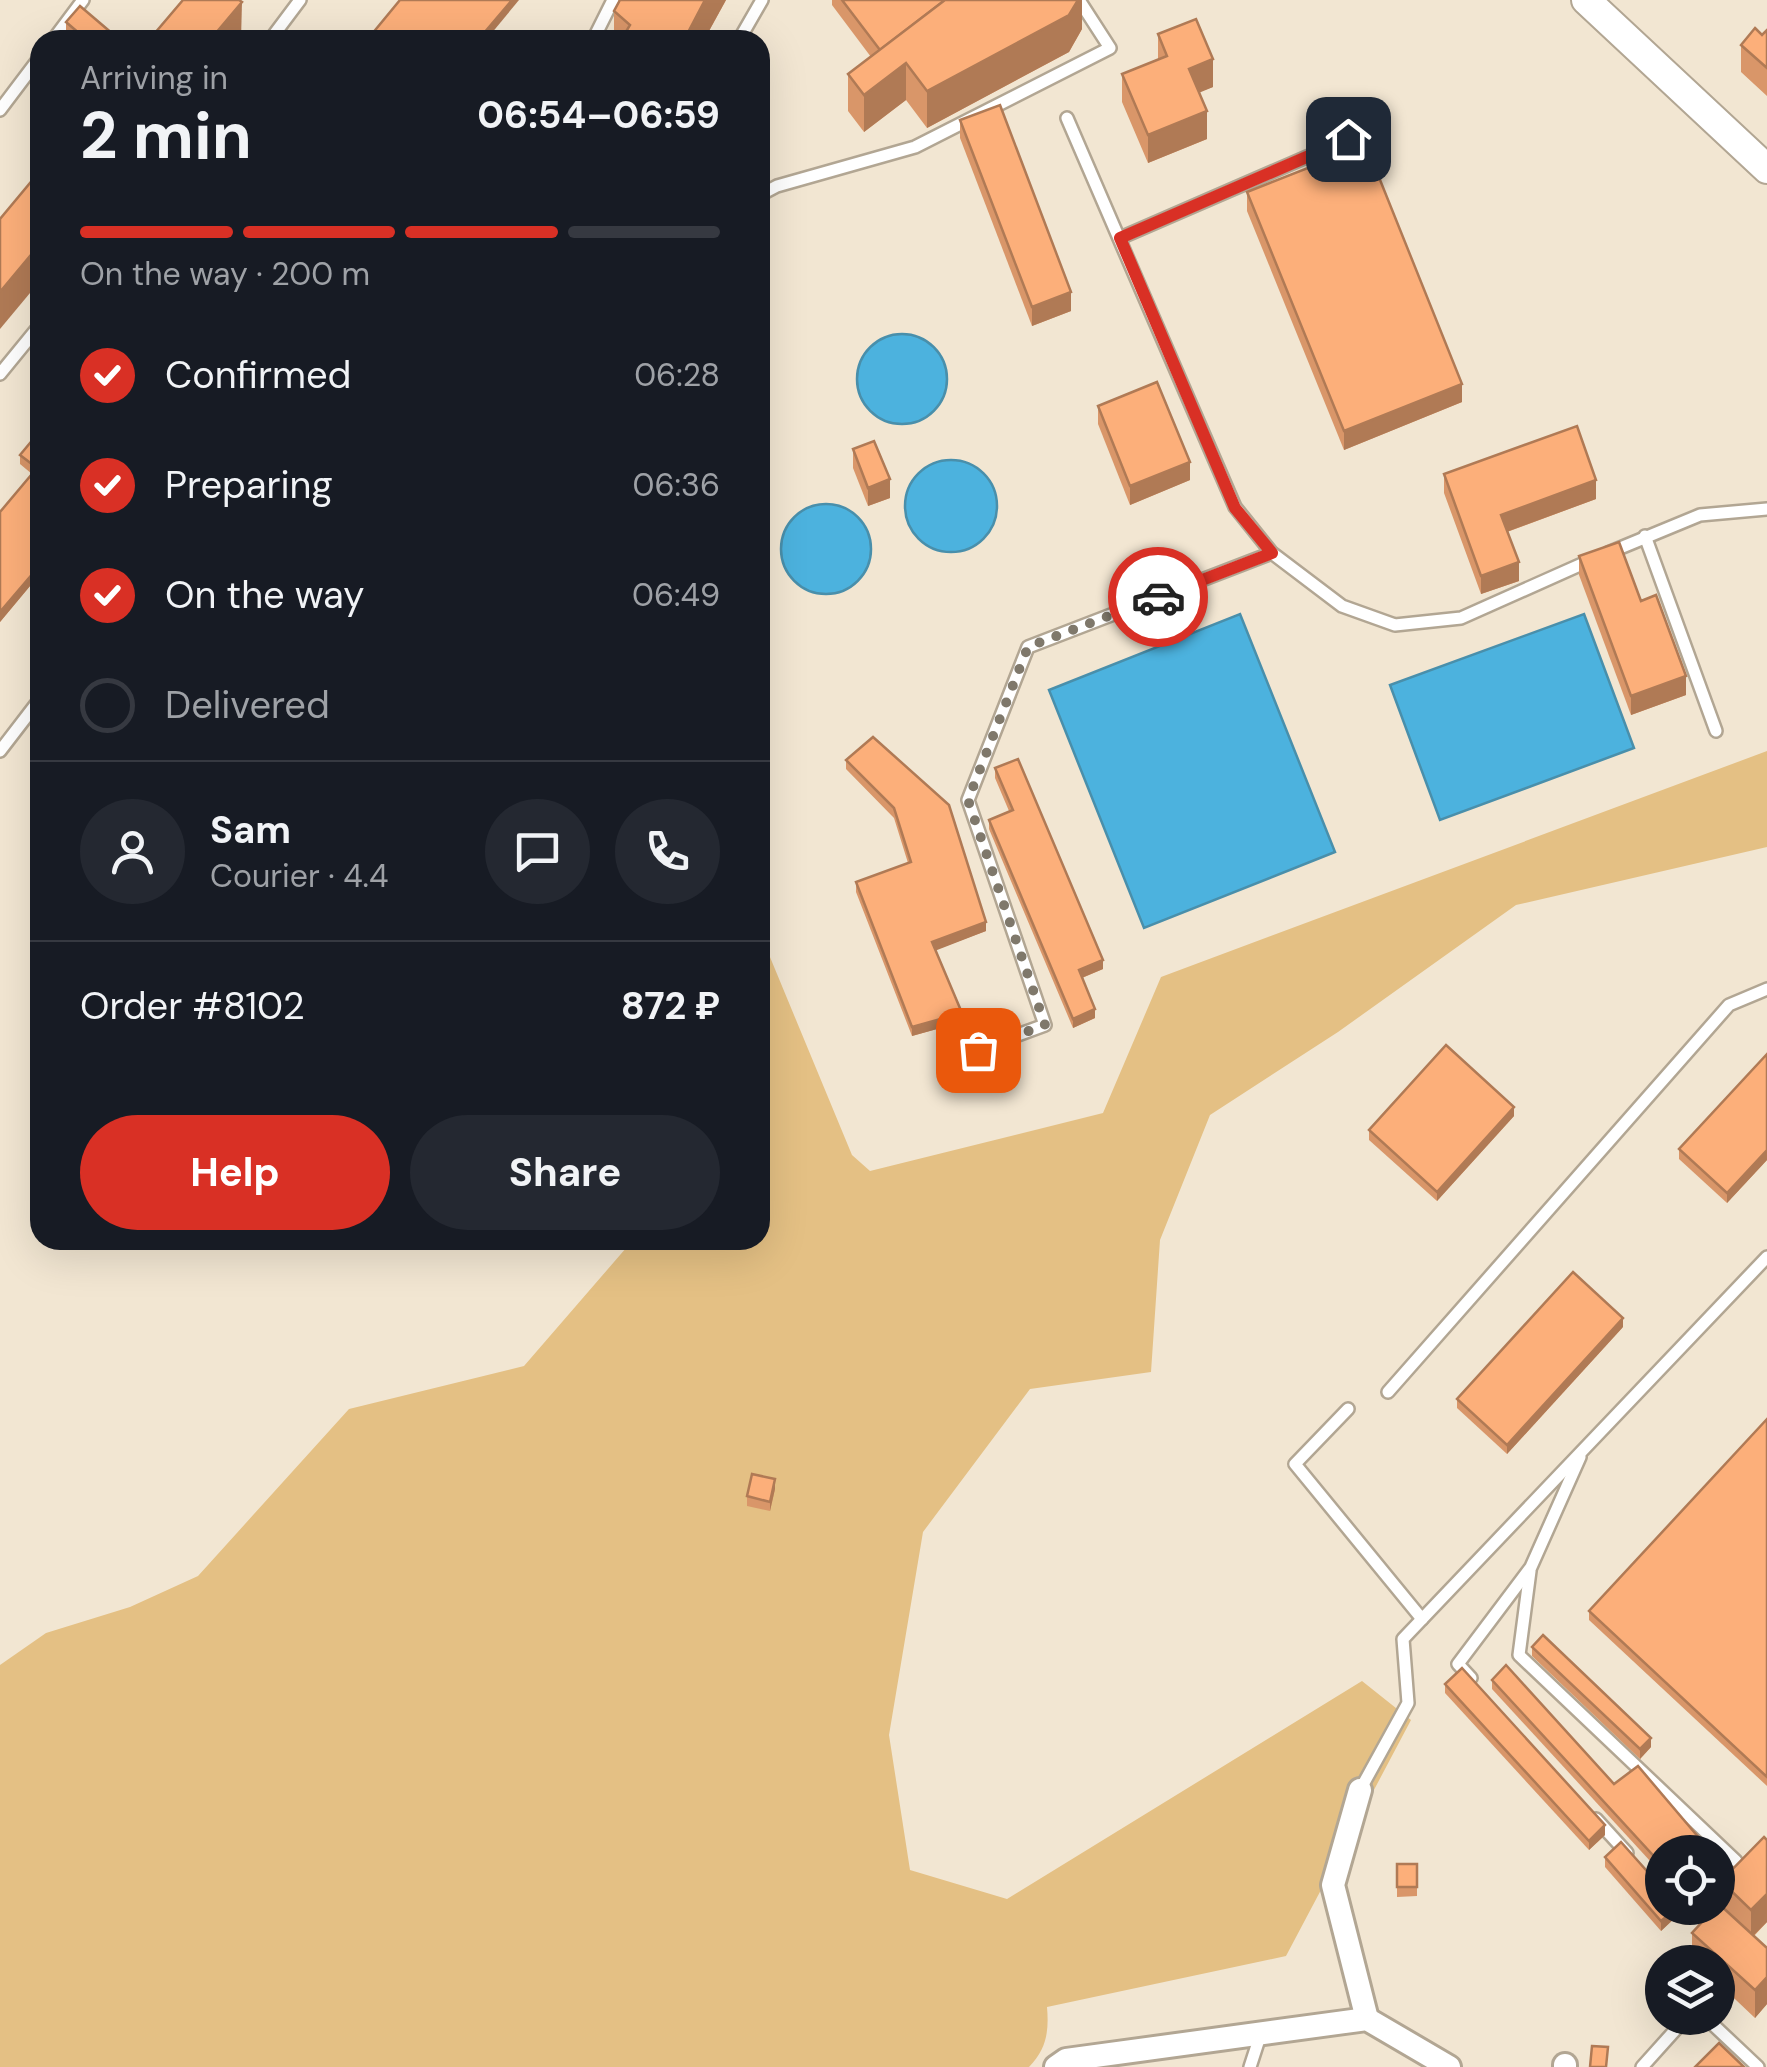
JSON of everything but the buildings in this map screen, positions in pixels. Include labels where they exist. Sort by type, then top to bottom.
[{"type":"street","points":[[1586,0],[1767,169]]},
{"type":"street","points":[[1360,1790],[1333,1885],[1367,2019]]},
{"type":"street","points":[[1056,2067],[1066,2060],[1138,2058],[1261,2033],[1367,2019],[1448,2067]]},
{"type":"lane","points":[[61,30],[84,0]]},
{"type":"lane","points":[[278,30],[300,0]]},
{"type":"lane","points":[[598,30],[613,0]]},
{"type":"lane","points":[[745,30],[762,0]]},
{"type":"lane","points":[[770,190],[915,147],[1110,48],[1079,0]]},
{"type":"lane","points":[[0,110],[30,70]]},
{"type":"lane","points":[[1068,118],[1235,508],[1272,553],[1342,606],[1395,625],[1460,618],[1700,515],[1767,508]]},
{"type":"lane","points":[[1120,238],[1348,139]]},
{"type":"lane","points":[[0,374],[30,337]]},
{"type":"lane","points":[[1645,536],[1716,730]]},
{"type":"lane","points":[[944,1062],[1045,1025],[968,800],[1028,647],[1272,553]]},
{"type":"lane","points":[[0,751],[30,712]]},
{"type":"lane","points":[[1388,1392],[1730,1005],[1767,989]]},
{"type":"lane","points":[[1360,1790],[1408,1703],[1403,1639],[1767,1257]]},
{"type":"lane","points":[[1348,1409],[1295,1464],[1422,1618]]},
{"type":"lane","points":[[1484,1692],[1458,1664],[1531,1567],[1584,1448]]},
{"type":"lane","points":[[1531,1567],[1519,1656],[1736,1861]]},
{"type":"lane","points":[[1586,1807],[1637,1864]]},
{"type":"lane","points":[[1250,2067],[1261,2033]]},
{"type":"lane","points":[[1642,2067],[1671,2035]]},
{"type":"lane","points":[[1724,2035],[1758,2067]]},
{"type":"shaded area","points":[[1767,751],[1767,847],[1516,905],[1338,1032],[1210,1115],[1160,1240],[1151,1372],[1030,1389],[923,1532],[889,1735],[910,1870],[1007,1899],[1362,1681],[1411,1720],[1286,1956],[1047,2007],[1046,2039],[1029,2067],[0,2067],[0,1665],[46,1633],[130,1607],[198,1576],[349,1409],[524,1366],[624,1250],[770,1250],[770,957],[852,1155],[870,1171],[1103,1113],[1161,977]]},
{"type":"water","points":[[902,334],[919,337],[934,347],[944,362],[944,396],[934,411],[919,421],[902,424],[885,421],[870,411],[860,396],[857,379],[860,362],[870,347],[885,337]]},
{"type":"water","points":[[951,460],[969,463],[984,473],[994,488],[994,524],[984,539],[969,549],[951,552],[933,549],[918,539],[908,524],[905,506],[908,488],[918,473],[933,463]]},
{"type":"water","points":[[826,504],[843,507],[858,517],[868,532],[868,566],[858,581],[843,591],[826,594],[809,591],[794,581],[784,566],[781,549],[784,532],[794,517],[809,507]]},
{"type":"water","points":[[1240,614],[1335,852],[1144,928],[1049,690]]},
{"type":"water","points":[[1584,614],[1634,748],[1440,820],[1390,685]]},
{"type":"way so far","points":[[978,1050],[1045,1025],[968,800],[1028,647],[1158,597]]},
{"type":"route","points":[[1158,597],[1272,553],[1235,508],[1120,238],[1348,139]]}]
